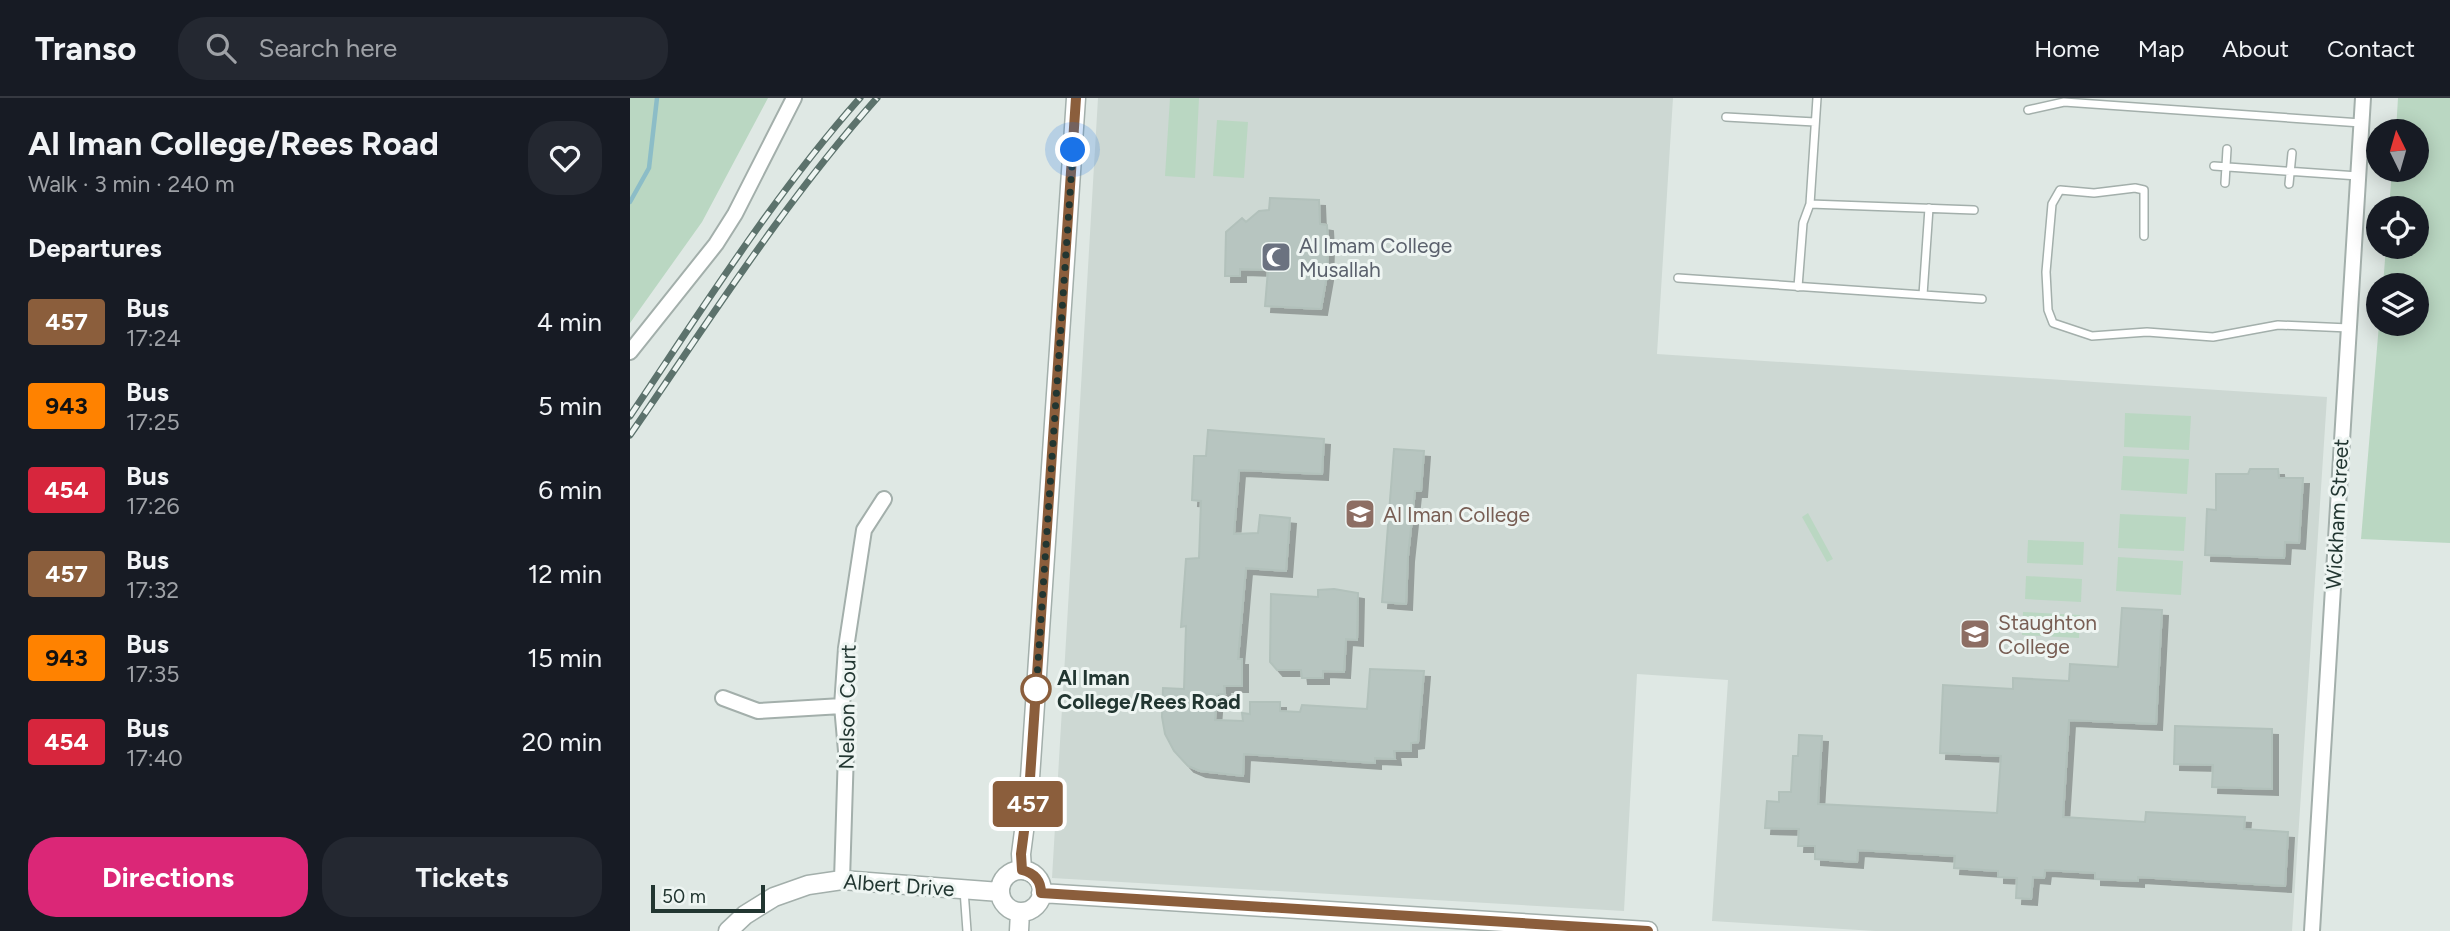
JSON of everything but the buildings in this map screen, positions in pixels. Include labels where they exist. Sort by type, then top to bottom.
[{"type":"street","points":[[630,352],[716,244],[735,214],[794,98]]},
{"type":"street","points":[[1022,870],[1021,854],[1029,793],[1076,98]]},
{"type":"street","name":"Wickham Street","points":[[2312,931],[2363,98]]},
{"type":"street","name":"Nelson Court","points":[[842,880],[846,751],[842,706],[846,648],[864,530],[884,499]]},
{"type":"street","points":[[723,698],[758,711],[842,706]]},
{"type":"street","points":[[1022,870],[1034,875],[1041,886],[1040,899],[1032,909],[1020,912],[1008,908],[1000,892],[1004,879],[1015,871],[1022,870]]},
{"type":"street","name":"Albert Drive","points":[[728,931],[745,915],[774,897],[808,885],[842,880],[1000,892]]},
{"type":"street","points":[[1041,893],[1648,931]]},
{"type":"street","points":[[1019,931],[1020,912]]},
{"type":"lane","points":[[1798,287],[1803,223],[1810,204],[1817,98]]},
{"type":"lane","points":[[2028,110],[2064,102],[2361,123]]},
{"type":"lane","points":[[1727,117],[1815,122]]},
{"type":"lane","points":[[2225,183],[2227,149]]},
{"type":"lane","points":[[2289,184],[2292,153]]},
{"type":"lane","points":[[2214,166],[2358,176]]},
{"type":"lane","points":[[2144,236],[2144,190],[2060,190],[2052,204],[2046,272],[2048,310],[2053,323],[2092,336],[2147,332],[2213,337],[2278,325],[2349,328]]},
{"type":"lane","points":[[1810,204],[1974,210]]},
{"type":"lane","points":[[1923,295],[1929,208]]},
{"type":"lane","points":[[1678,278],[1982,299]]},
{"type":"lane","points":[[964,889],[967,931]]},
{"type":"shaded area","points":[[1098,98],[1673,98],[1657,354],[2327,397],[2292,931],[1875,931],[1712,921],[1728,680],[1637,674],[1624,911],[1052,878]]},
{"type":"green space","points":[[630,98],[768,98],[702,222],[630,323]]},
{"type":"green space","points":[[1170,98],[1199,98],[1195,178],[1165,176]]},
{"type":"green space","points":[[2398,98],[2450,98],[2450,543],[2361,539],[2378,336],[2429,336],[2429,273],[2384,273],[2385,259],[2429,259],[2429,196],[2390,196],[2391,182],[2429,182],[2429,119],[2397,119]]},
{"type":"green space","points":[[1217,120],[1248,122],[1244,178],[1213,176]]},
{"type":"green space","points":[[2125,413],[2191,416],[2189,450],[2124,447]]},
{"type":"green space","points":[[2123,456],[2189,459],[2187,494],[2121,490]]},
{"type":"green space","points":[[1808,513],[1833,559],[1827,562],[1802,517]]},
{"type":"green space","points":[[2120,514],[2186,517],[2184,551],[2118,548]]},
{"type":"green space","points":[[2028,540],[2084,542],[2083,565],[2027,563]]},
{"type":"green space","points":[[2118,557],[2183,561],[2181,595],[2116,591]]},
{"type":"green space","points":[[2026,576],[2082,579],[2081,602],[2025,599]]},
{"type":"green space","points":[[2023,612],[2080,615],[2079,638],[2022,635]]},
{"type":"waterway","points":[[630,202],[649,168],[657,98]]},
{"type":"railway","points":[[630,416],[768,213],[860,98]]},
{"type":"railway","points":[[630,435],[779,220],[810,178],[877,98]]},
{"type":"bus line","name":"457","points":[[1076,98],[1029,793],[1021,854],[1022,870],[1034,875],[1041,886],[1041,893],[1648,931]]},
{"type":"place","name":"Al Imam College Musallah","points":[[1276,257]]},
{"type":"place","name":"Al Iman College","points":[[1360,514]]},
{"type":"place","name":"Staughton College","points":[[1975,634]]},
{"type":"place","name":"Al Iman College/Rees Road","points":[[1036,689]]},
{"type":"route","points":[[1036,689],[1036,692],[1073,150]]}]
